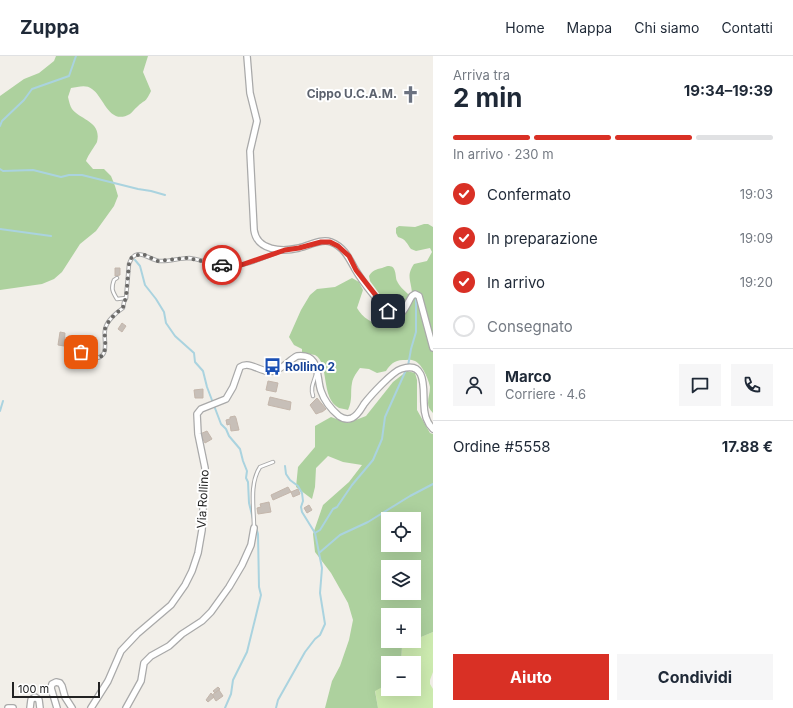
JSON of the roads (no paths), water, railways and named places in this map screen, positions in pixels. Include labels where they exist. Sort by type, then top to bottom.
[{"type":"street","points":[[247,56],[250,93],[257,121],[250,151],[255,235],[258,242],[265,246],[285,250],[325,241],[338,246],[349,256],[356,270],[369,288],[394,316],[401,314],[412,296],[415,294],[419,296],[433,348]]},
{"type":"street","name":"Via Rollino","points":[[91,708],[108,681],[121,651],[137,634],[171,605],[185,585],[196,562],[202,530],[205,468],[196,419],[198,411],[208,405],[226,399],[233,387],[238,369],[244,364],[272,372],[279,369],[293,358],[300,356],[311,360],[317,371]]},
{"type":"street","points":[[317,371],[321,391],[327,402],[340,417],[349,419],[356,415],[370,397],[396,371],[405,368],[416,369],[421,376],[424,385],[426,415],[429,424],[433,429]]},
{"type":"street","points":[[126,708],[141,681],[144,663],[151,656],[169,646],[182,634],[202,621],[211,612],[242,565],[251,544],[254,528]]},
{"type":"street","points":[[57,708],[51,688],[52,684],[56,682],[60,683],[62,686],[65,697],[72,708]]},
{"type":"street","points":[[30,708],[31,700],[35,697],[39,700],[40,708]]},
{"type":"street","points":[[8,708],[13,708]]},
{"type":"lane","points":[[79,339],[78,346],[81,352],[90,358],[99,358],[103,354],[105,349],[105,329],[117,312],[123,308],[126,298],[130,259],[134,256],[143,254],[157,261],[187,258],[235,266],[285,250]]},
{"type":"lane","points":[[117,278],[114,280],[112,291],[118,299],[126,298]]},
{"type":"lane","points":[[81,352],[84,350],[88,340]]},
{"type":"lane","points":[[313,396],[311,391],[317,371]]},
{"type":"lane","points":[[254,528],[253,486],[255,477],[260,467],[273,462]]},
{"type":"waterway","points":[[0,126],[2,121],[24,100],[32,89],[69,76],[76,56]]},
{"type":"waterway","points":[[0,169],[3,171],[33,170],[61,177],[69,175],[82,175],[165,195]]},
{"type":"waterway","points":[[0,229],[51,236]]},
{"type":"waterway","points":[[135,260],[140,266],[145,285],[164,312],[166,323],[175,336],[194,353],[195,362],[203,371],[207,387],[221,424],[240,449],[247,471],[246,478],[248,482],[249,503],[253,519]]},
{"type":"waterway","points":[[408,366],[416,332],[416,298]]},
{"type":"waterway","points":[[315,533],[320,530],[333,509],[337,507],[352,485],[373,460],[382,439],[385,417],[406,370]]},
{"type":"waterway","points":[[0,411],[3,401]]},
{"type":"waterway","points":[[276,708],[278,700],[305,652],[320,635],[325,624],[320,593],[322,568],[315,533],[302,512],[302,493],[298,486],[290,480],[286,474],[285,466]]},
{"type":"waterway","points":[[319,553],[340,535],[368,522],[410,496],[433,484]]},
{"type":"waterway","points":[[225,708],[231,694],[233,680],[247,652],[261,595],[259,587],[258,534],[256,527]]},
{"type":"place","name":"Cippo U.C.A.M.","points":[[410,94]]},
{"type":"place","name":"Rollino 2","points":[[272,367]]}]
